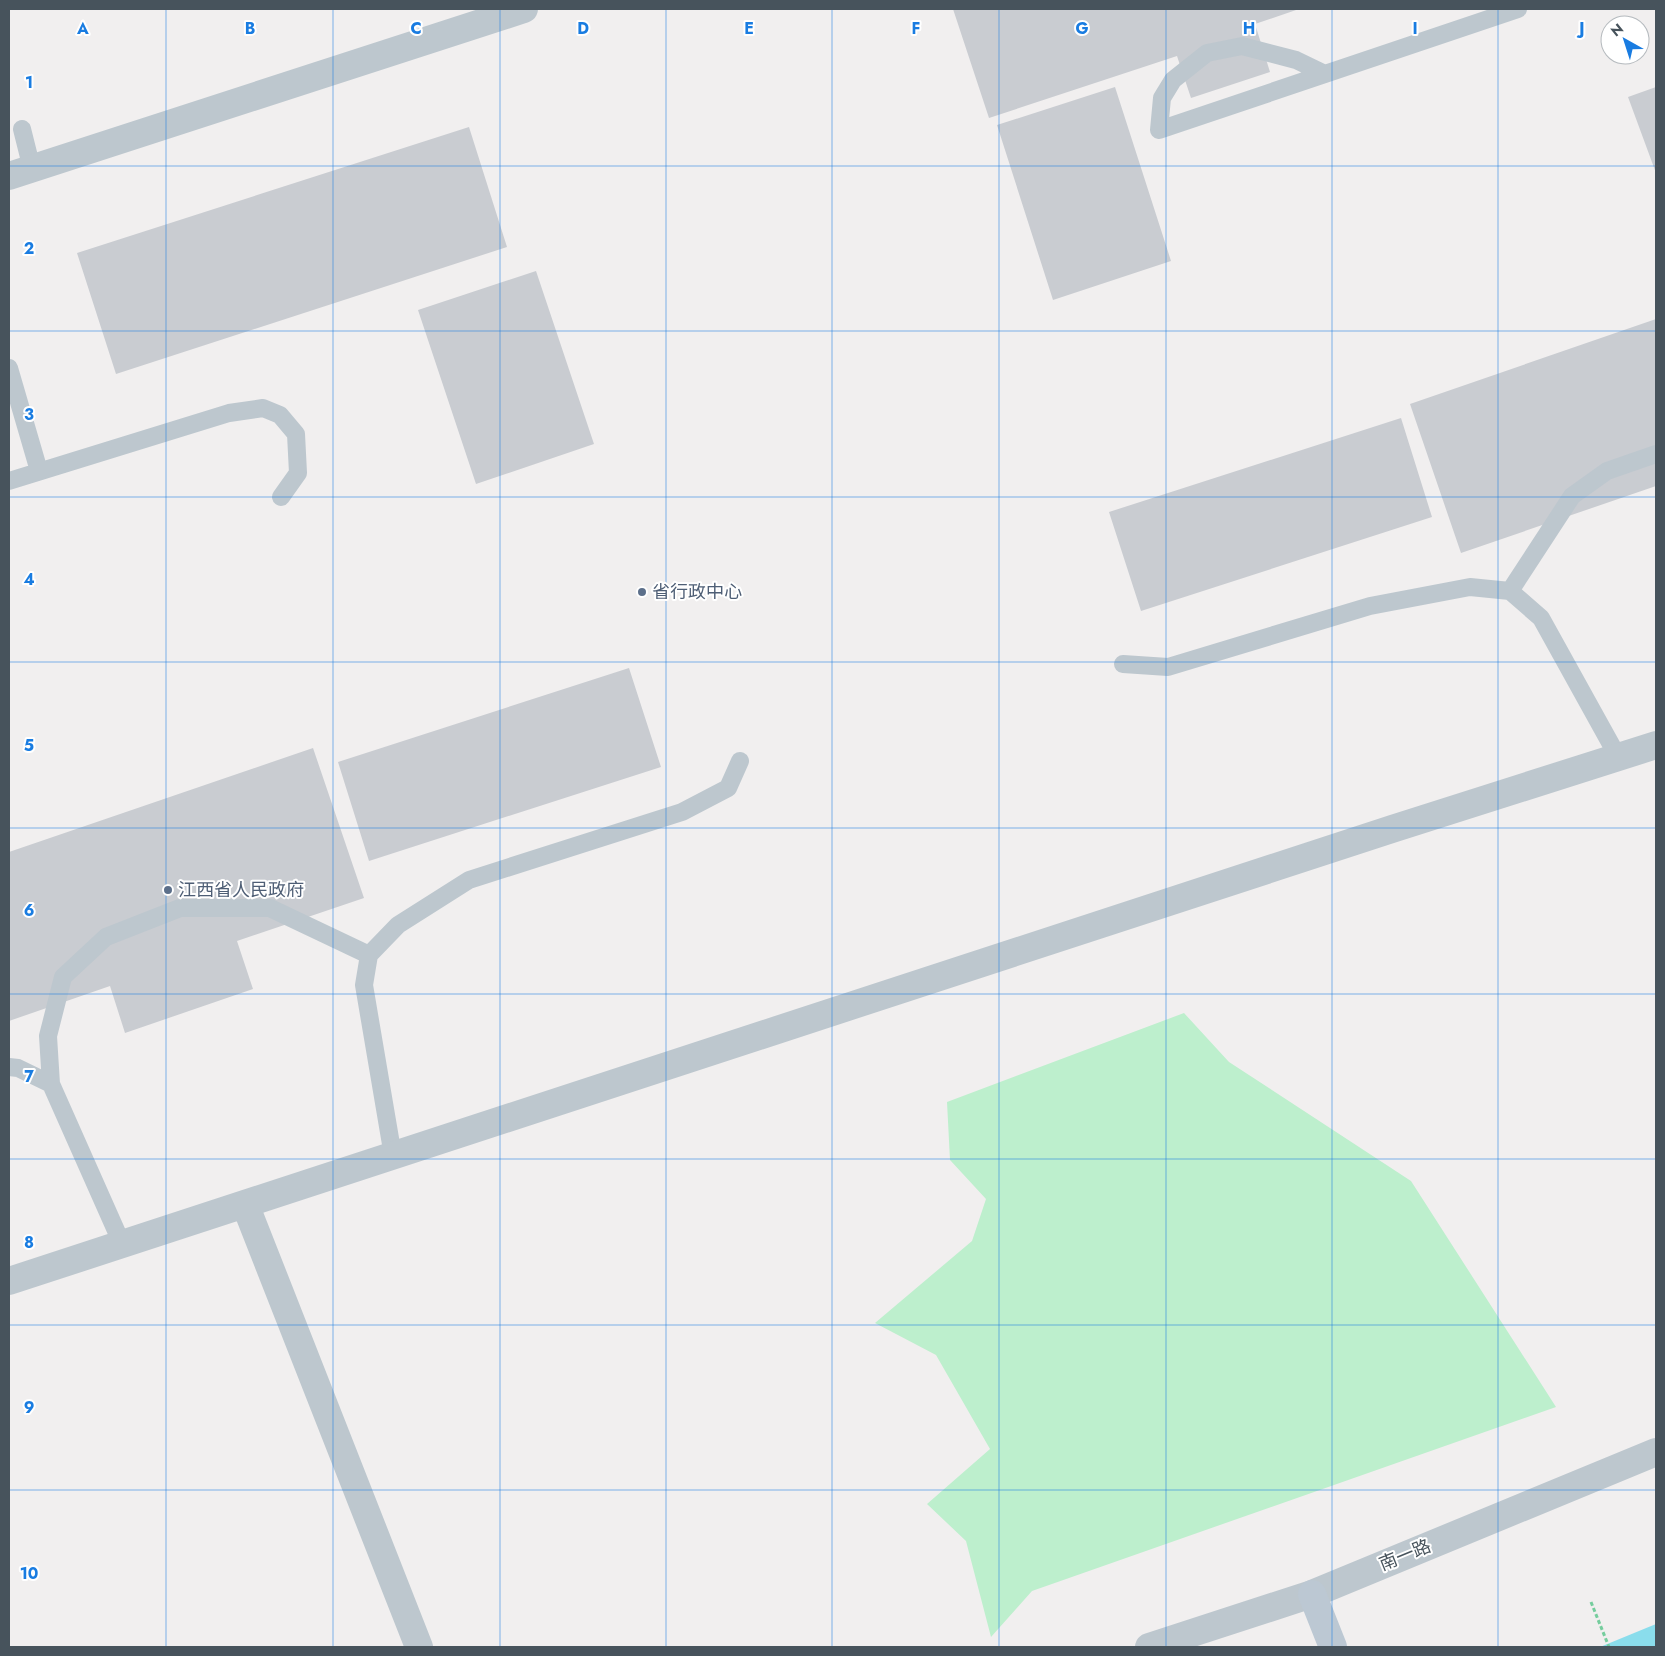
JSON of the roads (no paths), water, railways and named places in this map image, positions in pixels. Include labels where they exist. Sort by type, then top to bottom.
[{"type":"street","points":[[20,172],[517,10]]},
{"type":"street","points":[[9,1281],[1382,832],[1656,746]]},
{"type":"street","points":[[244,1204],[419,1647]]},
{"type":"street","name":"南一路","points":[[1149,1647],[1312,1594],[1656,1452]]},
{"type":"street","points":[[1312,1594],[1333,1647]]},
{"type":"lane","points":[[1325,74],[1296,60],[1242,46],[1207,53],[1173,80],[1162,98],[1159,130],[1518,9]]},
{"type":"lane","points":[[20,172],[22,129]]},
{"type":"lane","points":[[9,368],[39,471]]},
{"type":"lane","points":[[9,481],[229,413],[263,408],[280,415],[296,434],[298,473],[281,497]]},
{"type":"lane","points":[[1510,591],[1572,496],[1607,471],[1656,454]]},
{"type":"lane","points":[[1123,664],[1168,668],[1370,606],[1470,587],[1510,591],[1541,618],[1618,758]]},
{"type":"lane","points":[[392,1156],[364,985],[369,955],[398,925],[469,880],[682,812],[728,788],[740,761]]},
{"type":"lane","points":[[122,1244],[51,1084],[48,1036],[63,977],[106,937],[180,908],[270,908],[369,955]]},
{"type":"lane","points":[[9,1067],[18,1068],[51,1084]]},
{"type":"water","points":[[1656,1624],[1656,1647],[1600,1647]]},
{"type":"place","name":"省行政中心","points":[[642,592]]},
{"type":"place","name":"江西省人民政府","points":[[168,890]]}]
